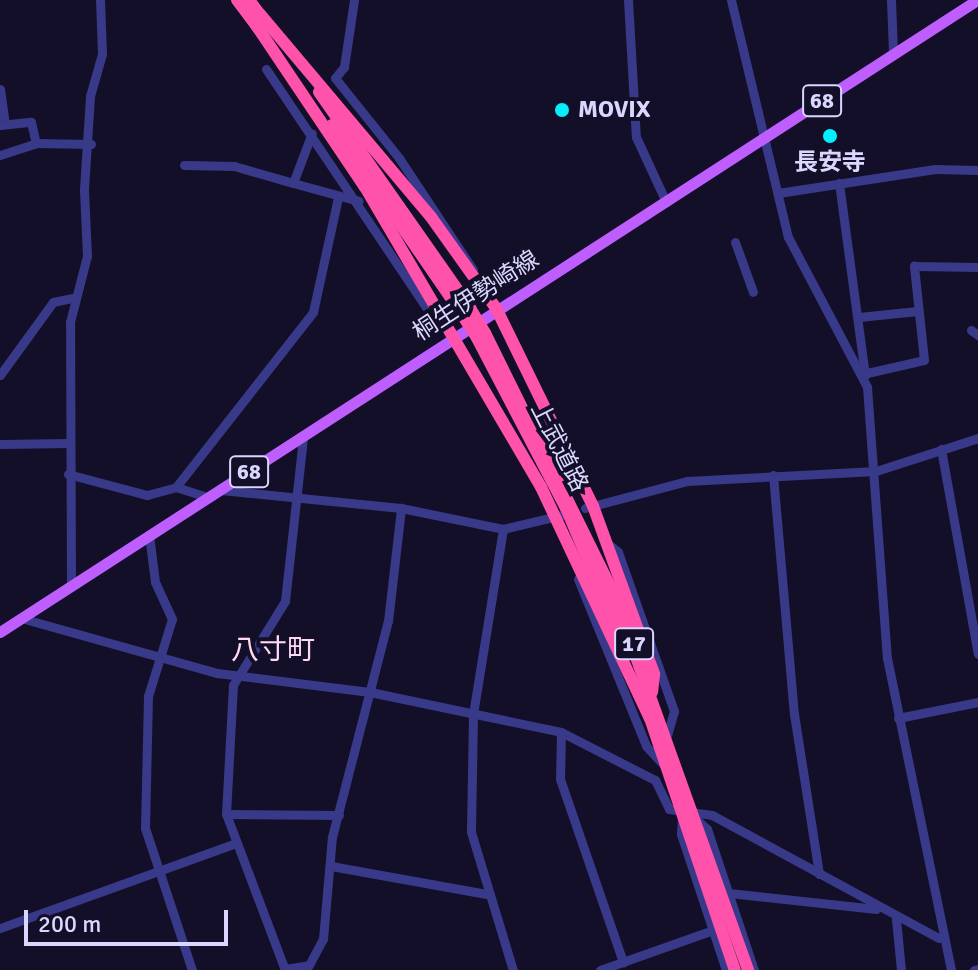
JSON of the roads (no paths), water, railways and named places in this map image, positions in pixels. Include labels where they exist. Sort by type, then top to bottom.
[{"type":"highway","name":"上武道路","points":[[237,0],[258,20],[382,175],[481,336],[574,503],[667,735],[712,920],[735,970]]},
{"type":"highway","name":"上武道路","points":[[249,0],[258,20]]},
{"type":"highway","points":[[258,20],[473,270],[496,308],[607,543],[654,674],[652,692]]},
{"type":"highway","points":[[258,20],[438,310],[559,516],[650,719]]},
{"type":"highway","name":"上武道路","points":[[481,336],[566,508],[748,970]]},
{"type":"main road","name":"桐生伊勢崎線","points":[[0,632],[303,437],[451,336],[765,139],[977,0]]},
{"type":"street","points":[[71,586],[68,474],[72,298],[87,256],[100,0]]},
{"type":"street","points":[[354,0],[344,67],[335,78],[408,170],[473,270]]},
{"type":"street","points":[[628,0],[636,137],[666,202]]},
{"type":"street","points":[[731,0],[788,237],[865,375]]},
{"type":"street","points":[[891,0],[893,53]]},
{"type":"street","points":[[266,69],[359,201],[426,307],[438,310]]},
{"type":"street","points":[[0,89],[2,124],[31,122],[36,143]]},
{"type":"street","points":[[293,183],[312,133]]},
{"type":"street","points":[[0,155],[36,143],[91,144]]},
{"type":"street","points":[[184,165],[234,166],[359,201]]},
{"type":"street","points":[[778,193],[839,183],[978,170]]},
{"type":"street","points":[[839,183],[859,317],[876,471],[898,718],[939,938],[951,970]]},
{"type":"street","points":[[176,487],[313,312],[338,197]]},
{"type":"street","points":[[735,242],[753,292]]},
{"type":"street","points":[[865,375],[923,364],[914,266],[978,267]]},
{"type":"street","points":[[0,375],[53,302],[72,298]]},
{"type":"street","points":[[859,317],[918,311]]},
{"type":"street","points":[[303,437],[300,502],[281,615],[238,677],[226,814],[285,970],[318,955],[339,815],[392,599],[401,508]]},
{"type":"street","points":[[589,507],[687,481],[876,471],[978,438]]},
{"type":"street","points":[[0,444],[70,443]]},
{"type":"street","points":[[941,449],[978,654]]},
{"type":"street","points":[[68,474],[147,495],[176,487],[209,498]]},
{"type":"street","points":[[773,475],[794,714],[819,874]]},
{"type":"street","points":[[221,490],[300,502],[401,508],[503,529],[559,516]]},
{"type":"street","points":[[503,529],[473,715],[472,838],[486,869],[487,894],[513,970]]},
{"type":"street","points":[[149,535],[155,582],[172,619],[146,715],[145,828],[192,970]]},
{"type":"street","points":[[569,541],[568,555],[646,746],[666,767]]},
{"type":"street","points":[[607,543],[618,552],[674,711],[667,735]]},
{"type":"street","points":[[21,618],[238,677],[370,692],[561,732],[655,780],[669,809],[688,815],[712,815],[879,910],[939,938]]},
{"type":"street","points":[[898,718],[978,702]]},
{"type":"street","points":[[561,732],[560,779],[623,962]]},
{"type":"street","points":[[226,814],[339,815]]},
{"type":"street","points":[[688,815],[707,829],[754,970]]},
{"type":"street","points":[[0,928],[236,843]]},
{"type":"street","points":[[331,866],[487,894]]},
{"type":"street","points":[[729,893],[879,910]]},
{"type":"street","points":[[896,919],[901,970]]},
{"type":"street","points":[[600,970],[712,920],[726,970]]},
{"type":"place","name":"MOVIX","points":[[562,110]]},
{"type":"place","name":"長安寺","points":[[830,136]]},
{"type":"district","name":"八寸町","points":[[273,650]]}]
